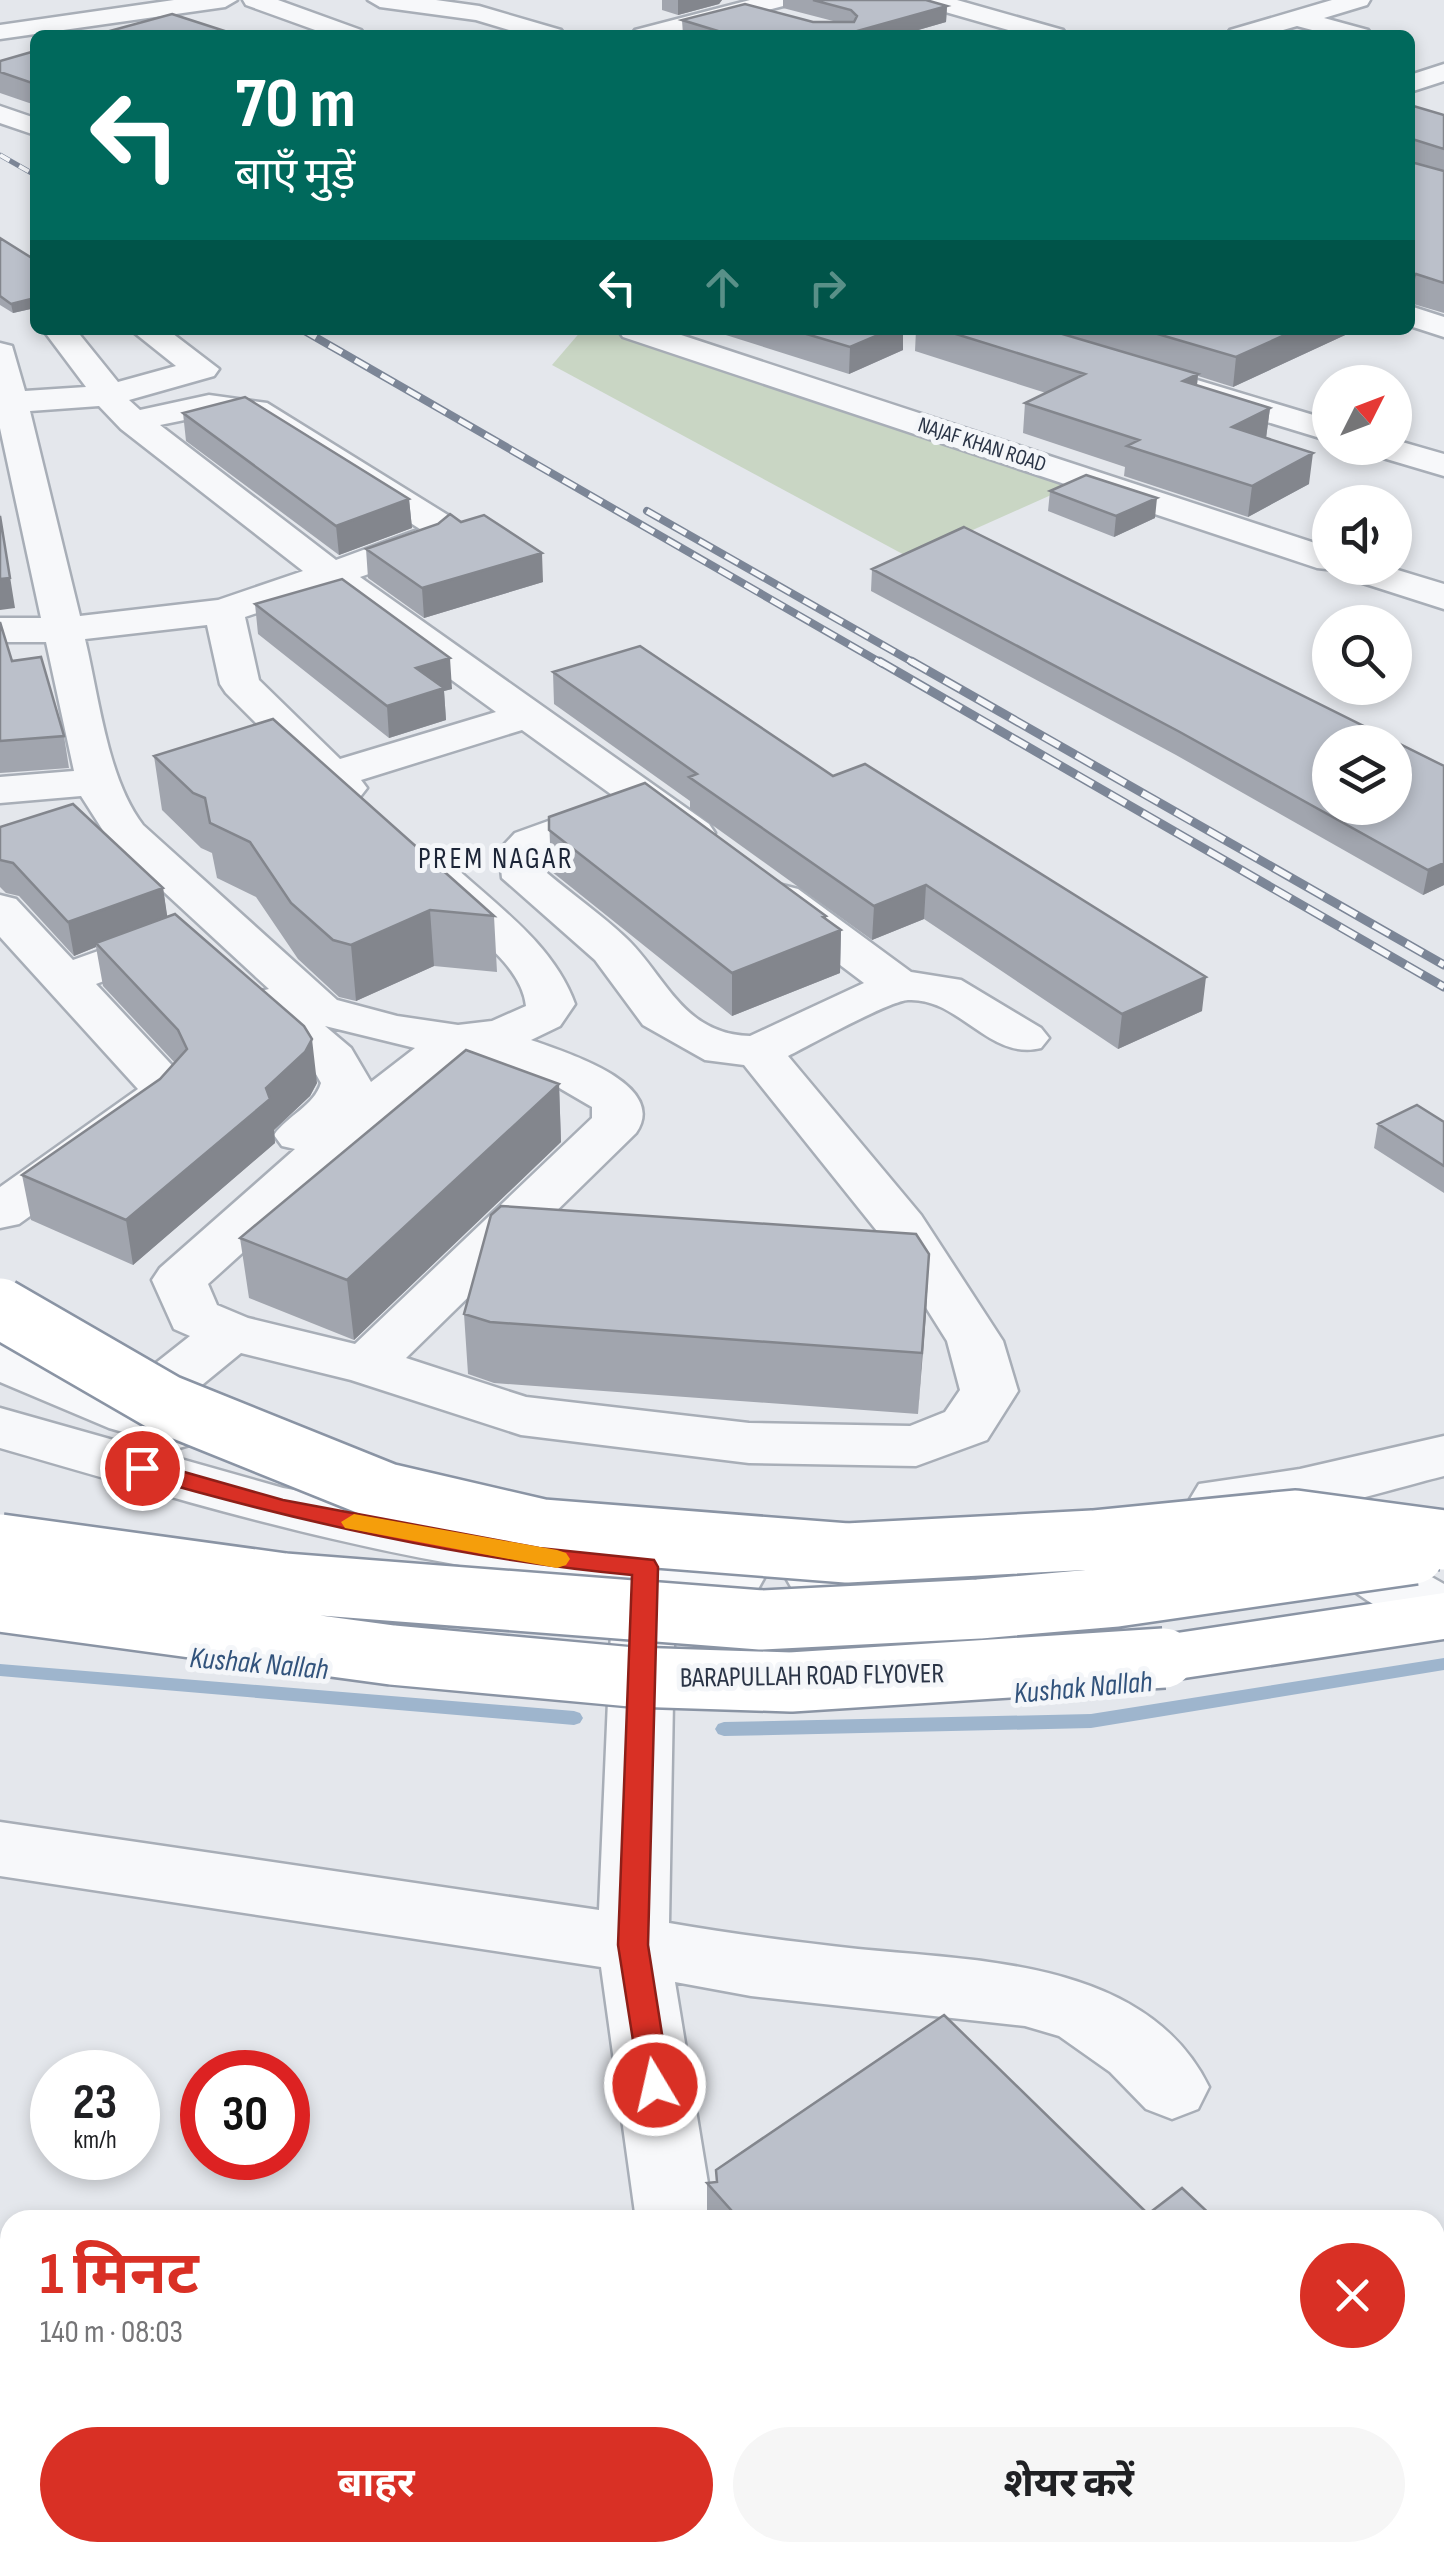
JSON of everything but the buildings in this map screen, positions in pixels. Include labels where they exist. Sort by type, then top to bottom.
[{"type":"highway","points":[[0,1308],[185,1412],[387,1493],[542,1529],[847,1553],[1093,1540],[1296,1520],[1444,1540]]},
{"type":"highway","name":"BARAPULLAH ROAD FLYOVER","points":[[0,1544],[284,1583],[761,1620],[980,1610],[1116,1597],[1436,1593]]},
{"type":"highway","name":"BARAPULLAH ROAD FLYOVER","points":[[0,1602],[392,1655],[632,1677],[791,1682],[1164,1658],[1436,1593]]},
{"type":"street","points":[[0,32],[225,0]]},
{"type":"street","points":[[380,0],[479,13],[535,30]]},
{"type":"street","points":[[716,0],[745,9],[781,10]]},
{"type":"street","points":[[930,0],[1036,30]]},
{"type":"street","points":[[1256,30],[1358,0]]},
{"type":"street","points":[[85,30],[262,1],[339,30]]},
{"type":"street","points":[[954,30],[1040,4]]},
{"type":"street","points":[[663,30],[745,9]]},
{"type":"street","points":[[143,30],[192,13]]},
{"type":"street","points":[[1297,18],[1341,30]]},
{"type":"street","points":[[0,44],[30,39]]},
{"type":"street","points":[[1415,80],[1438,61]]},
{"type":"street","points":[[0,114],[30,125]]},
{"type":"street","points":[[1415,318],[1444,327]]},
{"type":"street","name":"NAJAF KHAN ROAD","points":[[669,335],[1312,554]]},
{"type":"street","points":[[0,630],[64,630],[224,611],[426,542],[440,532],[438,526],[256,410],[228,402],[208,403],[114,356],[5,376]]},
{"type":"street","points":[[5,376],[114,356]]},
{"type":"street","points":[[114,356],[329,573],[646,798],[898,985],[944,990],[1024,1038]]},
{"type":"street","points":[[5,376],[98,782],[108,807],[139,848],[320,1010],[394,1030],[470,1040],[562,1068],[617,1101],[618,1122],[366,1365]]},
{"type":"street","points":[[1164,380],[1312,425]]},
{"type":"street","points":[[1412,456],[1444,465]]},
{"type":"street","points":[[1407,585],[1444,597]]},
{"type":"street","points":[[224,611],[240,684],[518,952],[549,992],[551,1004],[543,1016],[503,1035],[470,1040],[401,1082],[180,1280],[194,1316],[231,1332],[366,1365],[522,1416],[749,1443],[916,1446],[966,1426],[990,1391],[975,1340],[902,1227],[758,1051]]},
{"type":"street","points":[[332,775],[526,716]]},
{"type":"street","points":[[0,790],[98,782]]},
{"type":"street","points":[[646,798],[531,842],[521,850],[525,878],[612,950],[660,1015],[722,1050],[758,1051],[898,985]]},
{"type":"street","points":[[97,848],[333,1059],[346,1083],[341,1102],[172,1243]]},
{"type":"street","points":[[0,909],[164,1087],[161,1097],[146,1109],[0,1212]]},
{"type":"street","points":[[66,979],[189,932]]},
{"type":"street","points":[[130,1414],[231,1332]]},
{"type":"street","points":[[0,1360],[130,1414],[383,1478],[517,1499],[732,1523],[851,1527],[1013,1523],[1300,1490],[1444,1456]]},
{"type":"street","points":[[0,1428],[283,1509],[539,1557],[645,1567],[947,1581],[1344,1549],[1444,1522]]},
{"type":"street","points":[[1300,1490],[1344,1549],[1376,1574],[1436,1593]]},
{"type":"street","points":[[645,1567],[633,1945],[674,2210]]},
{"type":"street","points":[[0,1849],[633,1945],[751,1968],[1025,1996],[1082,2013],[1136,2050],[1172,2087]]},
{"type":"green space","points":[[578,335],[648,335],[1087,479],[910,558],[552,365]]},
{"type":"waterway","name":"Kushak Nallah","points":[[724,1729],[1091,1721],[1444,1664]]},
{"type":"waterway","name":"Kushak Nallah","points":[[0,1670],[574,1718]]},
{"type":"railway","points":[[0,155],[30,172]]},
{"type":"railway","points":[[312,335],[883,664]]},
{"type":"railway","points":[[647,511],[916,664]]},
{"type":"railway","points":[[879,661],[1444,987]]},
{"type":"railway","points":[[911,661],[1444,965]]},
{"type":"slow traffic","points":[[354,1522],[557,1559]]},
{"type":"district","name":"PREM NAGAR","points":[[496,859]]},
{"type":"route","points":[[142,1468],[283,1509],[539,1557],[645,1567],[633,1945],[655,2085]]}]
